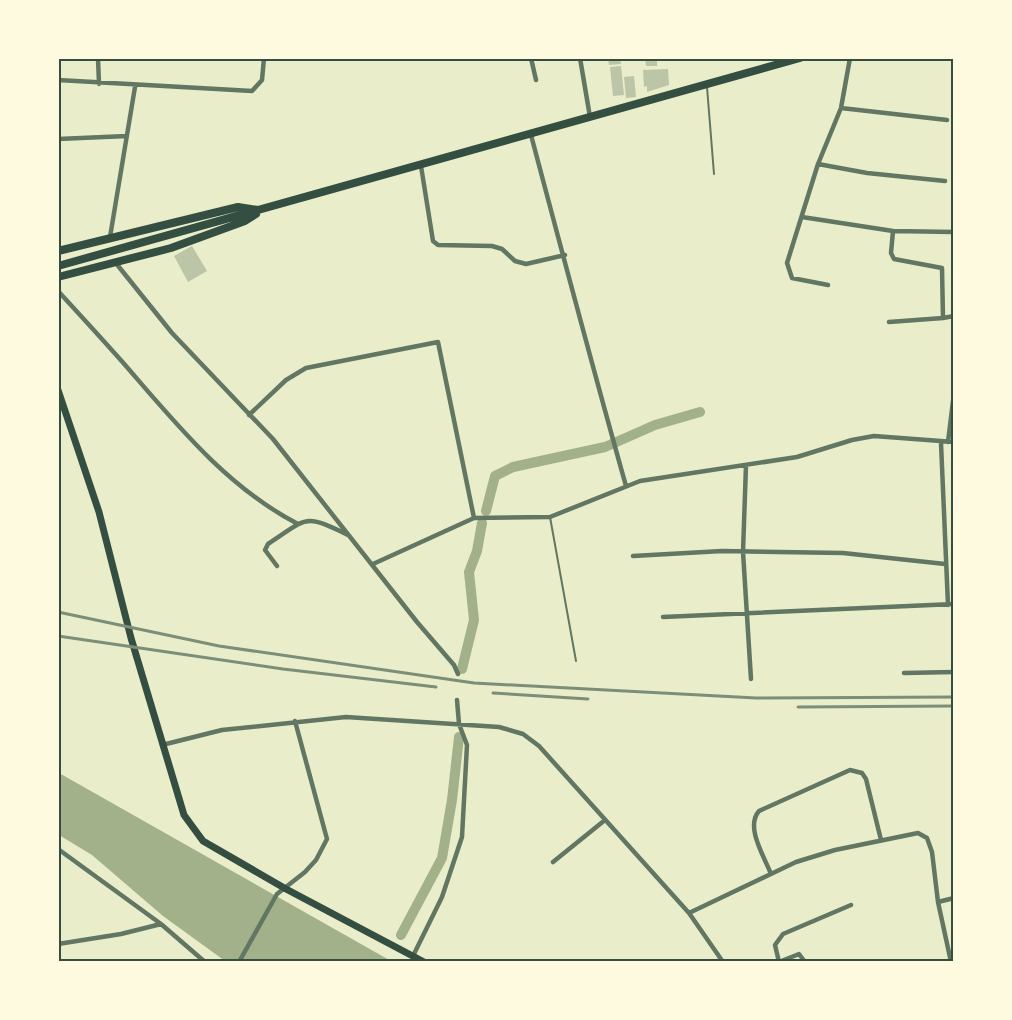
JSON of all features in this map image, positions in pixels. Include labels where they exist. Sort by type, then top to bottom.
[{"type":"main road","points":[[58,266],[707,86],[800,58]]},
{"type":"main road","points":[[58,251],[238,207],[262,210]]},
{"type":"main road","points":[[58,277],[182,244],[245,221],[262,210]]},
{"type":"main road","points":[[58,390],[99,512],[161,745],[184,815],[203,841],[286,889],[424,962]]},
{"type":"street","points":[[98,58],[99,84]]},
{"type":"street","points":[[58,80],[135,87],[252,91],[261,80],[264,58]]},
{"type":"street","points":[[531,58],[536,80]]},
{"type":"street","points":[[580,58],[590,117]]},
{"type":"street","points":[[828,285],[801,282],[792,278],[787,263],[818,164],[840,108],[850,58]]},
{"type":"street","points":[[110,237],[135,87]]},
{"type":"street","points":[[840,108],[947,120]]},
{"type":"street","points":[[531,135],[565,255],[579,324],[626,486]]},
{"type":"street","points":[[58,139],[127,136]]},
{"type":"street","points":[[818,164],[867,173],[945,181]]},
{"type":"street","points":[[421,166],[430,228],[433,241],[438,245],[492,246],[501,249],[515,261],[526,264],[565,255]]},
{"type":"street","points":[[802,217],[893,231],[954,232]]},
{"type":"street","points":[[893,231],[891,254],[894,259],[942,268],[943,318]]},
{"type":"street","points":[[115,262],[172,333],[273,439],[417,622],[454,665],[458,674]]},
{"type":"street","points":[[58,291],[220,470],[278,514],[298,524]]},
{"type":"street","points":[[889,322],[954,316]]},
{"type":"street","points":[[249,415],[286,380],[306,368],[438,342],[474,518]]},
{"type":"street","points":[[373,564],[474,518],[550,517],[640,481],[797,457],[852,440],[874,436],[951,442],[954,393]]},
{"type":"street","points":[[663,617],[951,604],[945,564],[941,443]]},
{"type":"street","points":[[746,465],[743,552],[751,678]]},
{"type":"street","points":[[276,566],[267,555],[268,544],[308,519],[320,521],[350,537]]},
{"type":"street","points":[[945,542],[954,541]]},
{"type":"street","points":[[633,556],[743,552],[843,553],[945,564]]},
{"type":"street","points":[[904,673],[954,672]]},
{"type":"street","points":[[413,956],[442,897],[462,837],[467,745],[459,724],[457,700]]},
{"type":"street","points":[[161,745],[222,730],[346,717],[499,726],[524,734],[539,746],[689,913],[723,962]]},
{"type":"street","points":[[239,962],[276,894],[286,889],[316,860],[327,838],[295,721]]},
{"type":"street","points":[[771,874],[753,826],[753,818],[759,811],[850,770],[862,773],[866,779],[881,840]]},
{"type":"street","points":[[553,862],[605,820]]},
{"type":"street","points":[[689,913],[796,862],[825,853],[918,833],[927,838],[932,852],[938,902],[951,961]]},
{"type":"street","points":[[58,849],[161,924],[206,962]]},
{"type":"street","points":[[938,902],[954,898]]},
{"type":"street","points":[[805,962],[799,954],[794,954],[779,962],[775,945],[783,934],[851,905]]},
{"type":"street","points":[[58,944],[121,934],[161,924]]},
{"type":"street","points":[[862,962],[886,962]]},
{"type":"lane","points":[[707,86],[714,174]]},
{"type":"lane","points":[[550,517],[576,661]]},
{"type":"shaded area","points":[[59,773],[391,961],[225,961],[163,916],[92,855],[59,835]]},
{"type":"building","points":[[608,58],[620,58],[621,64],[609,65]]},
{"type":"building","points":[[645,58],[657,58],[657,66],[646,66]]},
{"type":"building","points":[[621,66],[624,95],[613,96],[610,67]]},
{"type":"building","points":[[668,69],[669,85],[647,92],[647,86],[644,87],[643,70]]},
{"type":"building","points":[[634,76],[636,97],[626,98],[624,77]]},
{"type":"building","points":[[192,246],[207,271],[188,282],[174,256]]},
{"type":"waterway","points":[[486,511],[495,476],[513,467],[605,447],[655,425],[700,412]]},
{"type":"waterway","points":[[462,669],[474,620],[469,572],[477,551],[482,523]]},
{"type":"waterway","points":[[401,935],[442,858],[452,800],[459,737]]},
{"type":"railway","points":[[58,612],[219,646],[474,683],[756,698],[954,697]]},
{"type":"railway","points":[[58,636],[283,669],[436,687]]},
{"type":"railway","points":[[493,693],[588,699]]},
{"type":"railway","points":[[798,707],[954,706]]}]
